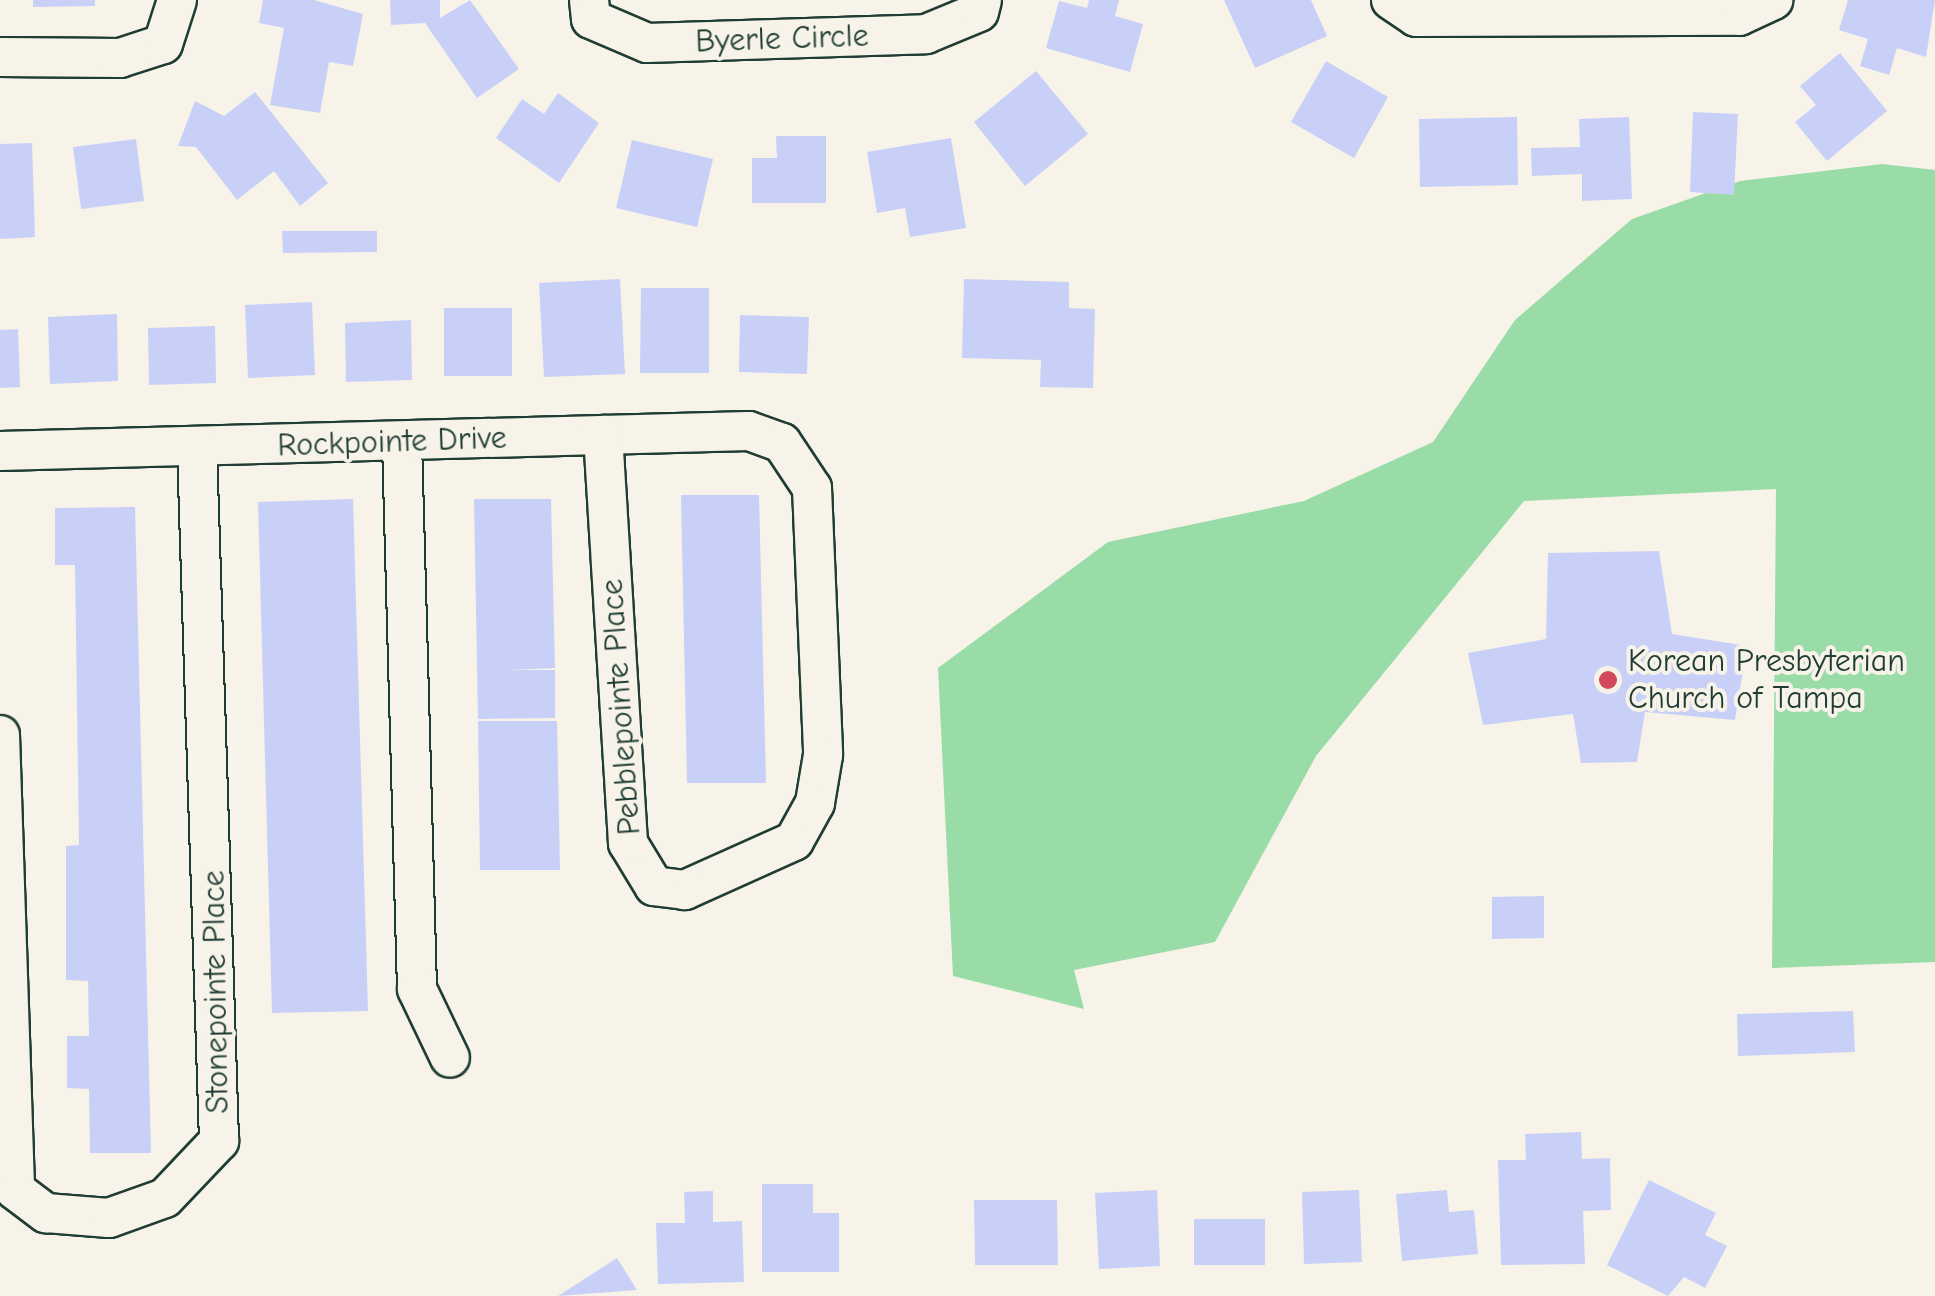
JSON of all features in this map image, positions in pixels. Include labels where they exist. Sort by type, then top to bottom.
[{"type":"street","points":[[0,57],[120,58],[164,44],[177,0]]},
{"type":"street","name":"Byerle Circle","points":[[589,0],[592,19],[646,43],[926,34],[979,12],[982,0]]},
{"type":"street","points":[[1392,0],[1416,17],[1739,16],[1772,0]]},
{"type":"street","name":"Rockpointe Drive","points":[[0,451],[749,431],[782,442]]},
{"type":"street","name":"Pebblepointe Place","points":[[603,435],[628,842],[654,886],[685,890],[794,842],[815,802],[823,755],[812,488],[782,442]]},
{"type":"street","points":[[402,442],[418,989],[450,1058]]},
{"type":"street","name":"Stonepointe Place","points":[[0,735],[15,1190],[46,1213],[109,1218],[164,1198],[219,1141],[197,448]]},
{"type":"green space","points":[[1882,164],[1935,170],[1935,962],[1772,968],[1776,489],[1524,501],[1316,756],[1215,942],[1074,970],[1084,1009],[953,976],[938,668],[1108,542],[1304,501],[1433,442],[1515,320],[1632,219],[1740,181]]},
{"type":"building","points":[[33,0],[95,0],[95,6],[33,7]]},
{"type":"building","points":[[263,0],[314,0],[363,14],[353,66],[329,62],[320,113],[270,105],[284,28],[259,23]]},
{"type":"building","points":[[390,0],[440,0],[440,18],[470,0],[519,69],[477,98],[425,23],[391,25]]},
{"type":"building","points":[[1089,0],[1119,0],[1115,16],[1143,24],[1130,72],[1046,48],[1059,1],[1087,8]]},
{"type":"building","points":[[1224,0],[1311,0],[1327,36],[1255,68]]},
{"type":"building","points":[[1848,0],[1935,0],[1926,57],[1897,48],[1889,75],[1860,66],[1868,39],[1839,30]]},
{"type":"building","points":[[1840,53],[1887,111],[1827,161],[1795,122],[1816,105],[1800,86]]},
{"type":"building","points":[[1326,61],[1388,97],[1354,158],[1291,122]]},
{"type":"building","points":[[1036,71],[1088,134],[1025,186],[974,122]]},
{"type":"building","points":[[255,92],[328,183],[300,206],[274,171],[237,200],[196,147],[178,146],[195,101],[224,116]]},
{"type":"building","points":[[558,93],[599,123],[559,183],[496,138],[522,99],[544,114]]},
{"type":"building","points":[[1693,112],[1738,114],[1734,195],[1690,192]]},
{"type":"building","points":[[1517,117],[1518,185],[1420,187],[1419,119]]},
{"type":"building","points":[[1629,117],[1632,199],[1582,201],[1582,174],[1532,176],[1531,148],[1580,147],[1579,119]]},
{"type":"building","points":[[776,136],[826,136],[826,203],[752,203],[752,158],[777,158]]},
{"type":"building","points":[[951,138],[966,228],[910,237],[905,208],[877,213],[867,152]]},
{"type":"building","points":[[136,139],[144,201],[81,209],[73,147]]},
{"type":"building","points":[[632,140],[713,159],[697,227],[616,208]]},
{"type":"building","points":[[32,143],[35,237],[0,239],[0,144]]},
{"type":"building","points":[[282,231],[377,231],[377,252],[283,253]]},
{"type":"building","points":[[620,279],[625,374],[544,377],[539,283]]},
{"type":"building","points":[[964,279],[1069,282],[1069,308],[1095,309],[1093,388],[1040,387],[1041,360],[962,358]]},
{"type":"building","points":[[641,288],[709,288],[709,373],[640,373]]},
{"type":"building","points":[[312,302],[315,375],[248,378],[245,305]]},
{"type":"building","points":[[444,308],[512,308],[512,376],[444,376]]},
{"type":"building","points":[[117,314],[118,381],[50,384],[48,317]]},
{"type":"building","points":[[740,315],[809,317],[807,374],[739,372]]},
{"type":"building","points":[[411,320],[412,380],[346,382],[345,323]]},
{"type":"building","points":[[215,326],[216,383],[149,385],[148,328]]},
{"type":"building","points":[[18,329],[20,387],[0,388],[0,330]]},
{"type":"building","points":[[681,495],[759,495],[766,783],[687,783]]},
{"type":"building","points":[[353,499],[368,1011],[272,1013],[258,502]]},
{"type":"building","points":[[474,499],[551,499],[555,668],[510,670],[555,670],[555,718],[478,719]]},
{"type":"building","points":[[135,507],[151,1153],[90,1153],[89,1089],[67,1088],[67,1036],[89,1036],[88,981],[66,980],[66,846],[79,845],[75,565],[55,565],[55,508]]},
{"type":"building","name":"Korean Presbyterian Church of Tampa","points":[[1659,551],[1672,634],[1747,646],[1735,720],[1645,712],[1637,762],[1581,763],[1573,714],[1483,725],[1468,653],[1546,639],[1548,553]]},
{"type":"building","points":[[478,721],[557,721],[560,870],[480,870]]},
{"type":"building","points":[[1544,896],[1544,938],[1492,939],[1492,897]]},
{"type":"building","points":[[1853,1011],[1855,1052],[1738,1056],[1737,1014]]},
{"type":"building","points":[[1581,1132],[1582,1159],[1610,1158],[1611,1210],[1583,1211],[1585,1264],[1501,1265],[1498,1160],[1526,1160],[1525,1134]]},
{"type":"building","points":[[1649,1180],[1716,1213],[1705,1235],[1727,1246],[1705,1288],[1684,1277],[1668,1296],[1607,1265]]},
{"type":"building","points":[[762,1184],[813,1184],[813,1213],[839,1213],[839,1272],[762,1272]]},
{"type":"building","points":[[1157,1190],[1160,1266],[1099,1269],[1095,1193]]},
{"type":"building","points":[[1359,1190],[1362,1262],[1304,1264],[1302,1192]]},
{"type":"building","points":[[1447,1190],[1449,1212],[1474,1210],[1478,1254],[1402,1261],[1396,1194]]},
{"type":"building","points":[[713,1191],[713,1222],[742,1221],[744,1282],[658,1284],[656,1223],[685,1223],[684,1192]]},
{"type":"building","points":[[974,1200],[1057,1200],[1058,1265],[975,1265]]},
{"type":"building","points":[[1194,1219],[1265,1219],[1265,1265],[1194,1265]]},
{"type":"building","points":[[617,1258],[637,1290],[558,1296]]},
{"type":"place","name":"Korean Presbyterian Church of Tampa","points":[[1608,680]]}]
